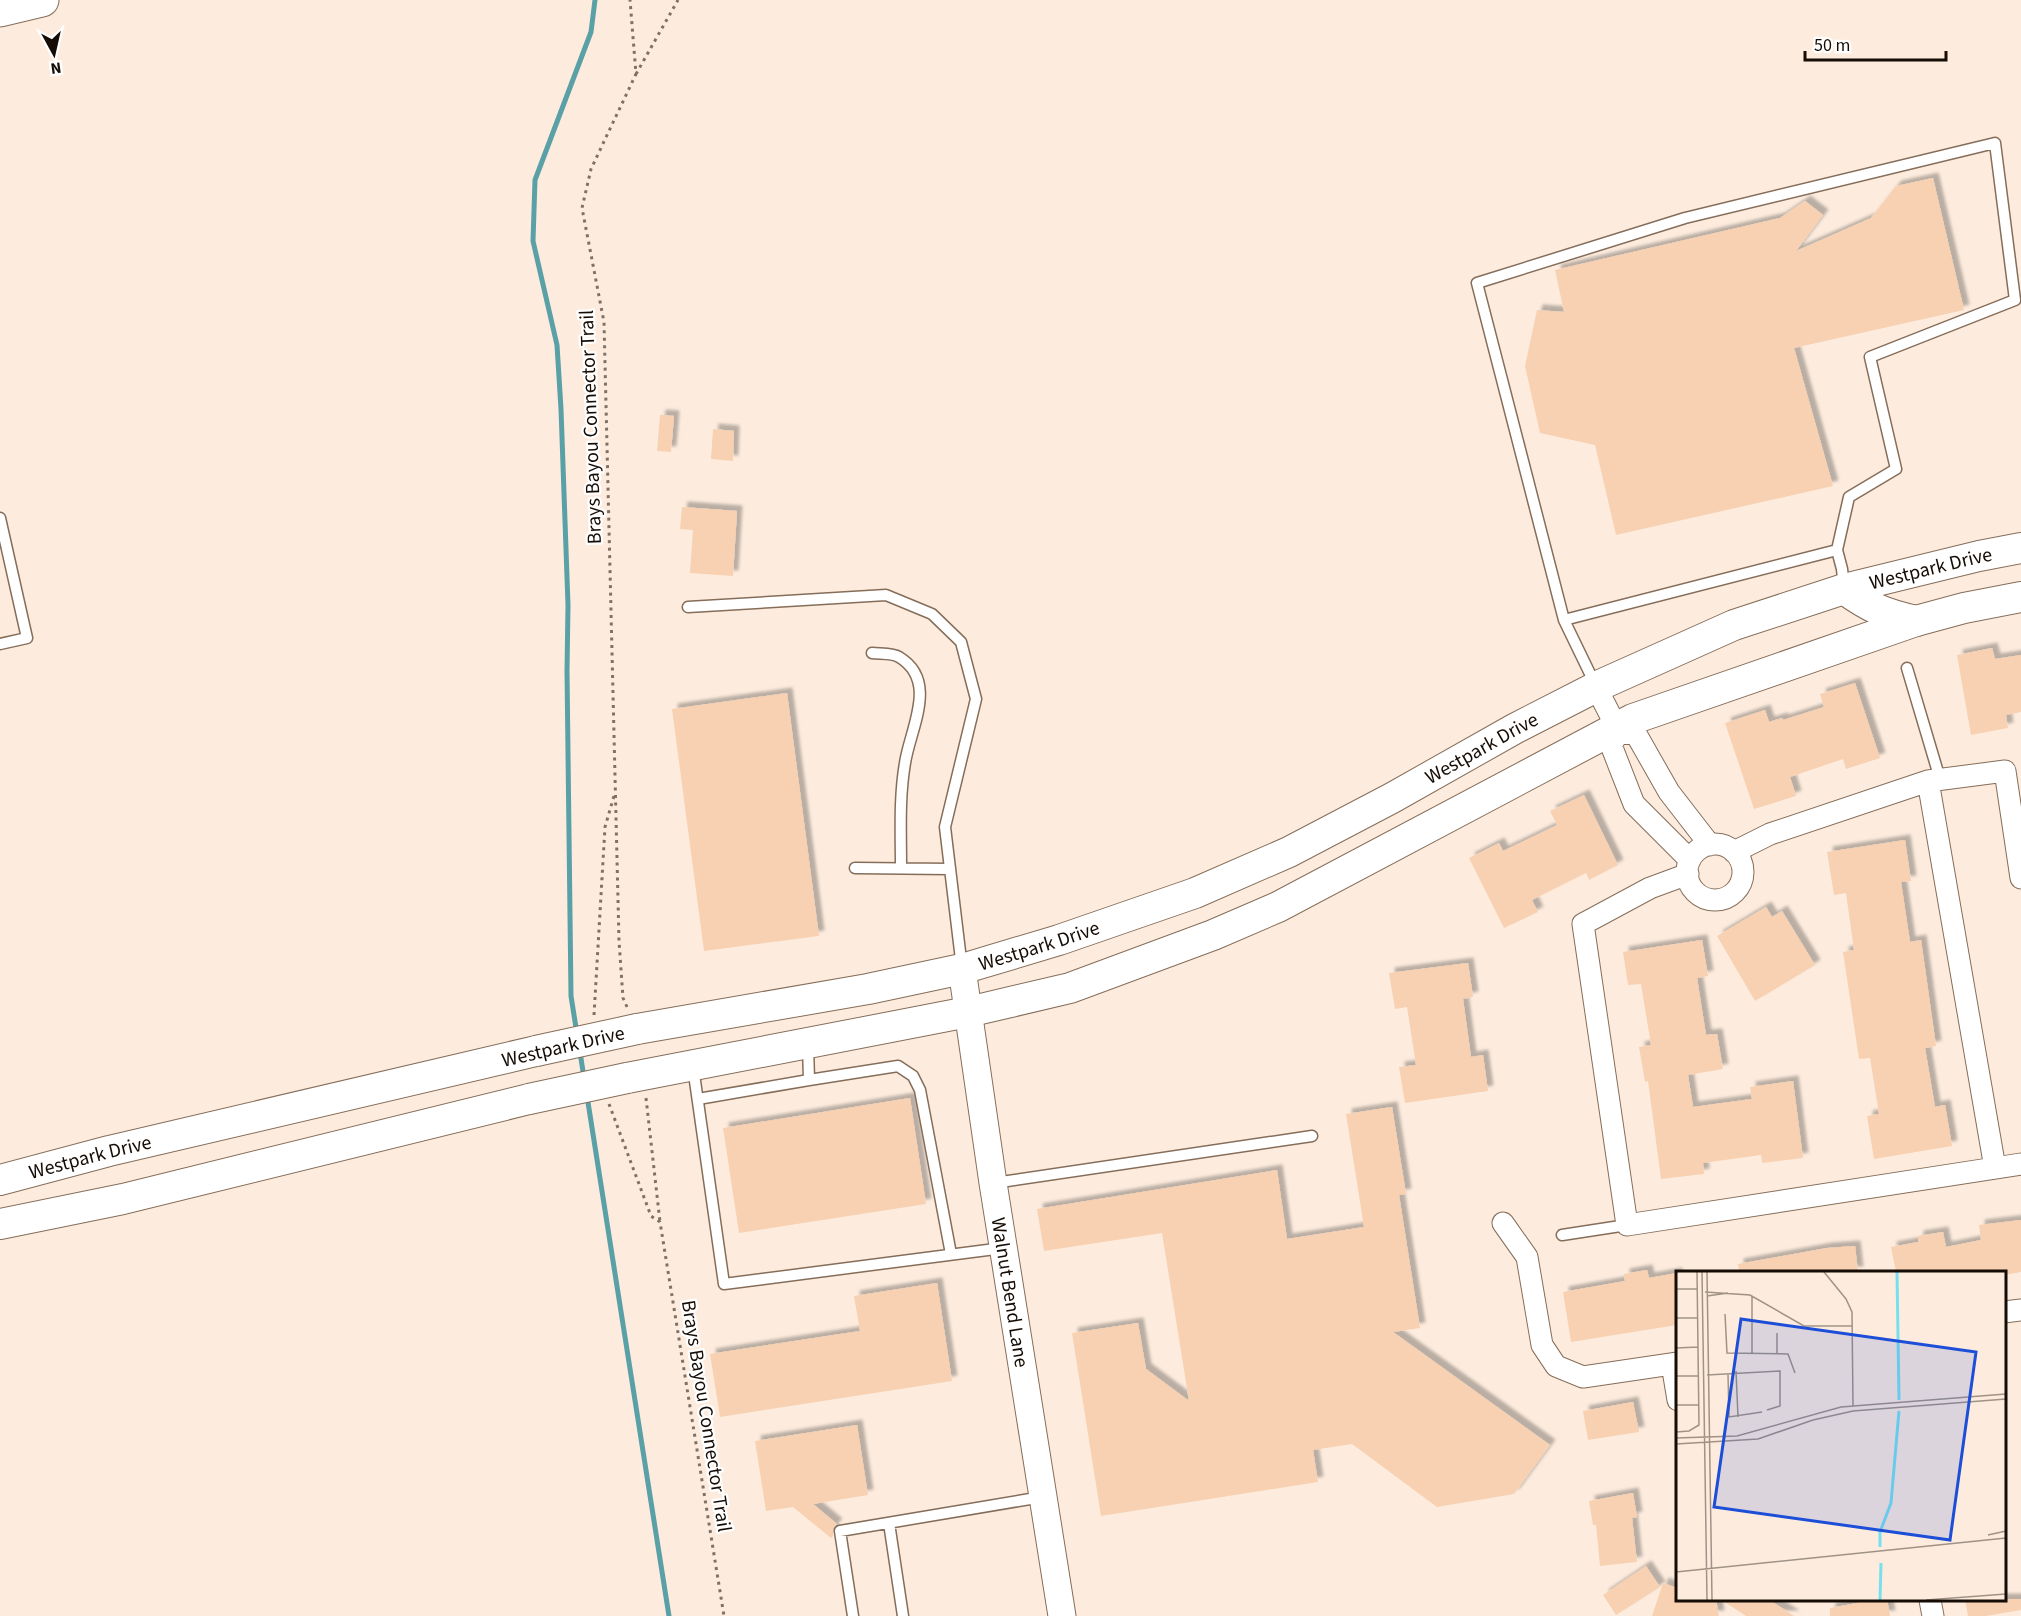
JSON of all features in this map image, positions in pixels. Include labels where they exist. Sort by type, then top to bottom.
[{"type":"highway","points":[[0,10],[42,0]]},
{"type":"main road","name":"Westpark Drive","points":[[0,1180],[110,1151],[536,1051],[638,1029],[868,989],[962,969],[1059,940],[1195,893],[1289,852],[1596,687],[1734,625],[1844,589],[1978,556],[2021,548]]},
{"type":"main road","points":[[1844,589],[1863,604],[1884,613],[1916,621]]},
{"type":"main road","points":[[0,1224],[123,1199],[529,1099],[635,1076],[968,1012],[1070,988],[1213,935],[1278,907],[1618,730],[1633,719],[1916,621],[1964,608],[2021,597]]},
{"type":"main road","points":[[1392,798],[1412,836]]},
{"type":"main road","points":[[1195,893],[1213,935]]},
{"type":"street","points":[[1596,687],[1618,730]]},
{"type":"street","points":[[1618,730],[1636,734],[1669,792],[1710,845]]},
{"type":"street","points":[[1618,730],[1611,745],[1634,804],[1689,867],[1692,887],[1698,894],[1716,900],[1734,893],[1743,876],[1740,859],[1734,852],[1719,845],[1710,845],[1702,848],[1689,867],[1583,924],[1627,1225],[2021,1164]]},
{"type":"street","points":[[1734,852],[1770,834],[1934,780],[2005,771],[2021,878]]},
{"type":"street","points":[[1934,780],[1995,1168]]},
{"type":"street","name":"Walnut Bend Lane","points":[[962,969],[993,1183],[1062,1616]]},
{"type":"street","points":[[1503,1222],[1527,1257],[1542,1345],[1556,1366],[1583,1377],[1675,1363],[1676,1382]]},
{"type":"street","points":[[2006,1312],[2021,1310]]},
{"type":"street","points":[[1930,1601],[1933,1616]]},
{"type":"lane","points":[[1596,687],[1563,620],[1477,283],[1685,218],[1995,143],[2015,300],[1870,357],[1896,469],[1849,497],[1837,550],[1844,589]]},
{"type":"lane","points":[[0,518],[27,638],[0,644]]},
{"type":"lane","points":[[1563,620],[1837,550]]},
{"type":"lane","points":[[688,607],[886,595],[932,614],[961,642],[976,699],[945,827],[962,969]]},
{"type":"lane","points":[[872,653],[898,656],[912,668],[918,681],[920,700],[905,761],[901,807],[901,868]]},
{"type":"lane","points":[[1907,668],[1934,780]]},
{"type":"lane","points":[[855,868],[950,869]]},
{"type":"lane","points":[[808,1043],[809,1080]]},
{"type":"lane","points":[[693,1065],[724,1284],[1004,1248]]},
{"type":"lane","points":[[698,1099],[898,1066],[914,1076],[920,1090],[951,1254]]},
{"type":"lane","points":[[993,1183],[1312,1136]]},
{"type":"lane","points":[[1562,1235],[1627,1225]]},
{"type":"lane","points":[[853,1616],[840,1531],[1043,1497]]},
{"type":"lane","points":[[889,1523],[903,1616]]},
{"type":"path","name":"Brays Bayou Connector Trail","points":[[630,0],[636,74]]},
{"type":"path","name":"Brays Bayou Connector Trail","points":[[638,1029],[623,998],[619,941],[604,322],[582,208],[591,169],[636,74],[678,0]]},
{"type":"path","name":"Brays Bayou Connector Trail","points":[[596,1023],[594,1012],[605,827],[616,791]]},
{"type":"path","name":"Brays Bayou Connector Trail","points":[[635,1076],[724,1616]]},
{"type":"path","name":"Brays Bayou Connector Trail","points":[[609,1103],[651,1216],[660,1222]]},
{"type":"building","points":[[1933,178],[1964,310],[1794,348],[1833,486],[1616,535],[1595,445],[1540,433],[1525,366],[1537,310],[1564,312],[1555,270],[1780,218],[1805,201],[1823,215],[1796,251],[1871,218],[1896,186]]},
{"type":"building","points":[[660,415],[674,416],[671,452],[657,451]]},
{"type":"building","points":[[713,429],[734,431],[733,461],[711,459]]},
{"type":"building","points":[[682,507],[737,511],[733,576],[690,573],[693,530],[680,529]]},
{"type":"building","points":[[1992,648],[1995,659],[2021,655],[2021,712],[2006,715],[2008,728],[1971,735],[1957,655]]},
{"type":"building","points":[[1855,683],[1880,758],[1846,769],[1843,759],[1790,777],[1796,796],[1754,809],[1725,723],[1765,710],[1769,722],[1782,718],[1783,720],[1824,707],[1820,694]]},
{"type":"building","points":[[787,693],[819,936],[704,951],[672,709]]},
{"type":"building","points":[[1584,795],[1618,865],[1589,880],[1586,873],[1532,900],[1538,912],[1504,928],[1469,858],[1499,843],[1503,851],[1557,825],[1550,811]]},
{"type":"building","points":[[1905,840],[1911,881],[1901,882],[1910,942],[1921,940],[1936,1046],[1925,1048],[1935,1107],[1945,1105],[1952,1146],[1874,1159],[1867,1116],[1879,1114],[1870,1058],[1859,1059],[1843,952],[1854,950],[1846,893],[1834,895],[1827,852]]},
{"type":"building","points":[[1766,907],[1772,917],[1782,911],[1815,965],[1755,1001],[1717,936]]},
{"type":"building","points":[[1702,940],[1708,976],[1697,978],[1706,1035],[1717,1034],[1723,1069],[1688,1075],[1693,1107],[1752,1099],[1750,1087],[1793,1081],[1803,1158],[1762,1163],[1761,1155],[1703,1163],[1704,1174],[1661,1179],[1648,1081],[1645,1082],[1639,1047],[1651,1045],[1641,984],[1628,985],[1623,952]]},
{"type":"building","points":[[1468,963],[1473,997],[1463,999],[1471,1057],[1483,1055],[1488,1091],[1405,1103],[1399,1067],[1416,1065],[1407,1007],[1395,1009],[1389,973]]},
{"type":"building","points":[[910,1098],[926,1204],[739,1233],[723,1128]]},
{"type":"building","points":[[1392,1107],[1406,1194],[1399,1195],[1420,1328],[1393,1332],[1550,1445],[1514,1494],[1437,1507],[1352,1444],[1313,1450],[1318,1482],[1101,1516],[1072,1333],[1138,1323],[1146,1369],[1189,1401],[1162,1233],[1044,1251],[1037,1209],[1277,1170],[1287,1239],[1364,1227],[1346,1114]]},
{"type":"building","points":[[2021,1220],[2021,1272],[2006,1275],[2006,1271],[1896,1271],[1891,1247],[1918,1242],[1918,1236],[1943,1232],[1946,1247],[1981,1240],[1979,1225]]},
{"type":"building","points":[[1855,1246],[1858,1271],[1739,1271],[1738,1264],[1827,1248]]},
{"type":"building","points":[[1647,1270],[1649,1278],[1676,1273],[1676,1325],[1571,1342],[1563,1292],[1625,1281],[1624,1274]]},
{"type":"building","points":[[937,1283],[952,1381],[720,1417],[710,1354],[860,1331],[854,1296]]},
{"type":"building","points":[[1633,1402],[1639,1432],[1588,1440],[1583,1411]]},
{"type":"building","points":[[857,1425],[868,1495],[813,1504],[837,1524],[833,1528],[831,1538],[793,1507],[766,1511],[755,1441]]},
{"type":"building","points":[[1633,1493],[1637,1517],[1632,1518],[1637,1562],[1600,1566],[1596,1525],[1593,1525],[1589,1501]]},
{"type":"building","points":[[1646,1566],[1660,1587],[1616,1615],[1603,1595]]},
{"type":"building","points":[[1663,1583],[1676,1588],[1676,1601],[1716,1601],[1719,1616],[1652,1616]]},
{"type":"building","points":[[2021,1599],[2021,1610],[1986,1616],[1968,1616],[1965,1601]]},
{"type":"building","points":[[1723,1601],[1771,1601],[1794,1616],[1746,1616]]},
{"type":"building","points":[[1868,1601],[1887,1601],[1890,1616],[1830,1616],[1830,1608]]},
{"type":"waterway","points":[[577,1034],[571,996],[568,605],[561,409],[557,345],[533,241],[535,180],[591,32],[595,0]]},
{"type":"waterway","points":[[580,1052],[584,1078]]},
{"type":"waterway","points":[[587,1096],[669,1616]]}]
